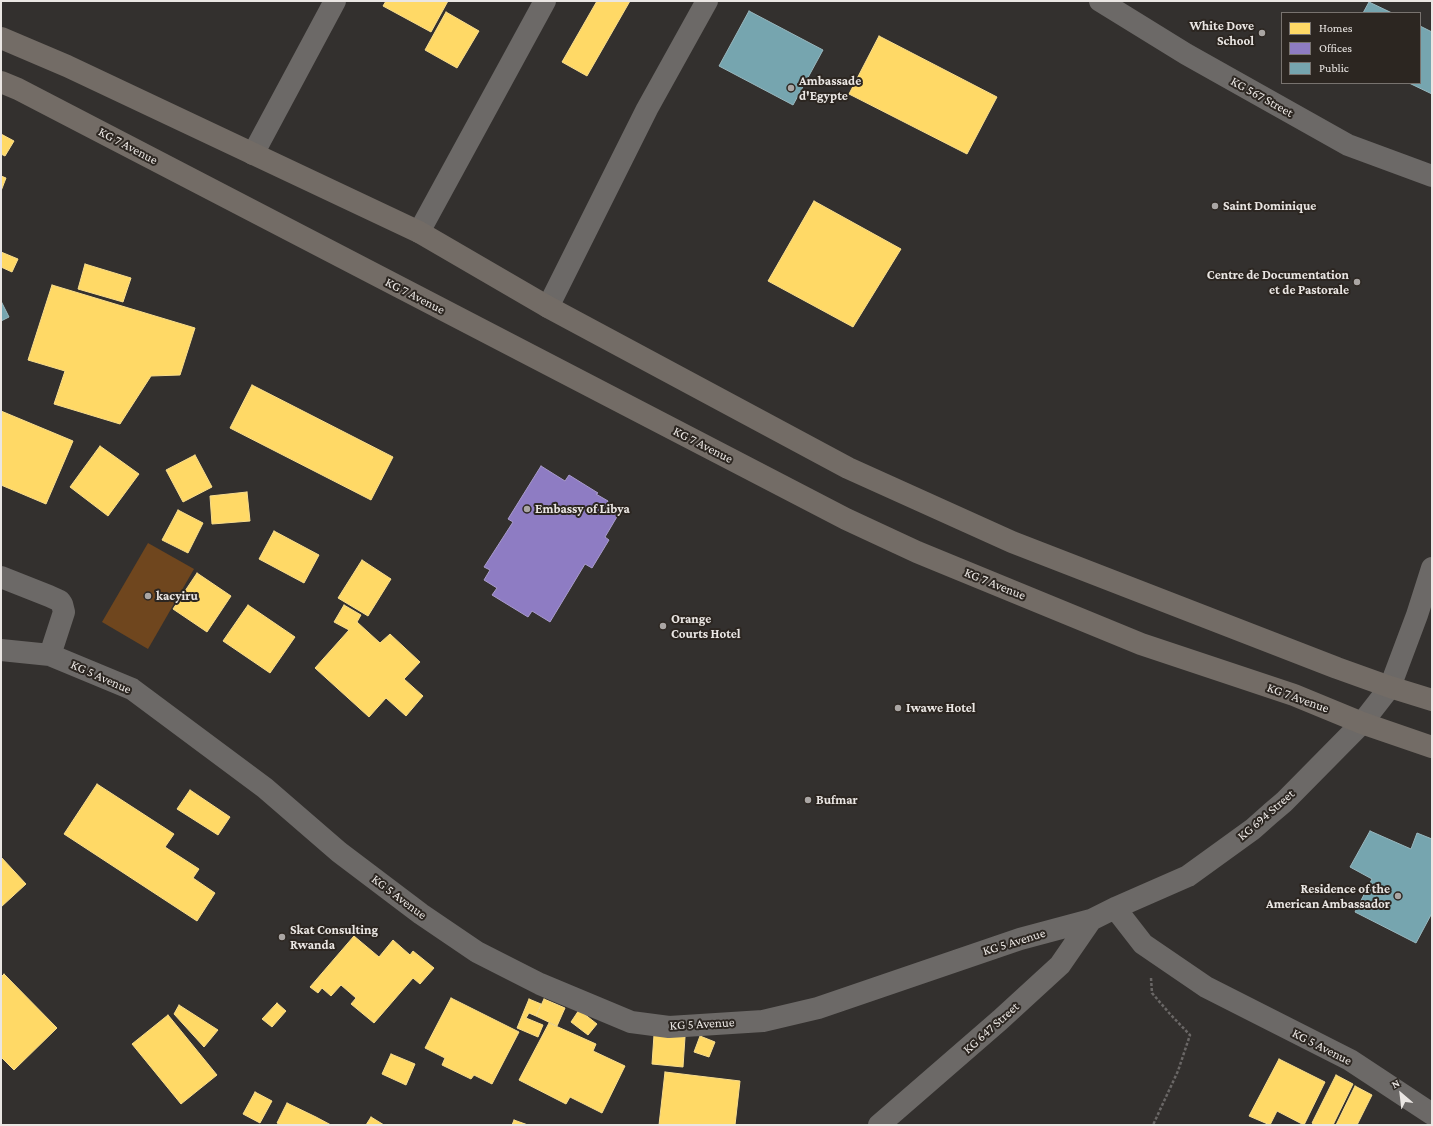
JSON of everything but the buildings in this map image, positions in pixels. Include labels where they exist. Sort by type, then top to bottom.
[{"type":"main road","points":[[1,38],[67,66],[419,232],[548,307],[848,468],[1012,542],[1390,687],[1432,700]]},
{"type":"main road","name":"KG 7 Avenue","points":[[1,82],[18,89],[846,519],[917,552],[1141,644],[1294,695],[1362,723],[1432,747]]},
{"type":"street","points":[[253,154],[336,1]]},
{"type":"street","points":[[419,232],[545,1]]},
{"type":"street","points":[[548,307],[647,109],[707,1]]},
{"type":"street","name":"KG 567 Street","points":[[1100,1],[1186,54],[1348,145],[1432,176]]},
{"type":"street","name":"KG 694 Street","points":[[1115,908],[1188,876],[1253,830],[1284,802],[1362,723],[1390,687],[1417,615],[1432,568]]},
{"type":"street","points":[[1,577],[49,596],[60,601],[62,604],[64,612],[50,655]]},
{"type":"street","name":"KG 5 Avenue","points":[[1,650],[50,655],[132,689],[265,788],[345,857],[421,914],[477,952],[540,984],[631,1022],[669,1027],[763,1021],[818,1008],[1020,939],[1091,920],[1115,908],[1143,944],[1206,987],[1350,1060],[1432,1114]]},
{"type":"street","name":"KG 647 Street","points":[[879,1125],[1000,1020],[1060,965],[1091,920]]},
{"type":"path","points":[[1143,944],[1151,970],[1152,993],[1190,1035],[1178,1071],[1153,1125]]},
{"type":"shaded area","name":"kacyiru","points":[[148,543],[194,569],[148,649],[102,622]]},
{"type":"place","name":"White Dove School","points":[[1262,33]]},
{"type":"place","name":"Ambassade d'Egypte","points":[[791,88]]},
{"type":"place","name":"Saint Dominique","points":[[1215,206]]},
{"type":"place","name":"Centre de Documentation et de Pastorale","points":[[1357,282]]},
{"type":"place","name":"Embassy of Libya","points":[[527,509]]},
{"type":"place","name":"kacyiru","points":[[148,596]]},
{"type":"place","name":"Orange Courts Hotel","points":[[663,626]]},
{"type":"place","name":"Iwawe Hotel","points":[[898,708]]},
{"type":"place","name":"Bufmar","points":[[808,800]]},
{"type":"place","name":"Residence of the American Ambassador","points":[[1398,896]]},
{"type":"place","name":"Skat Consulting Rwanda","points":[[282,937]]}]
